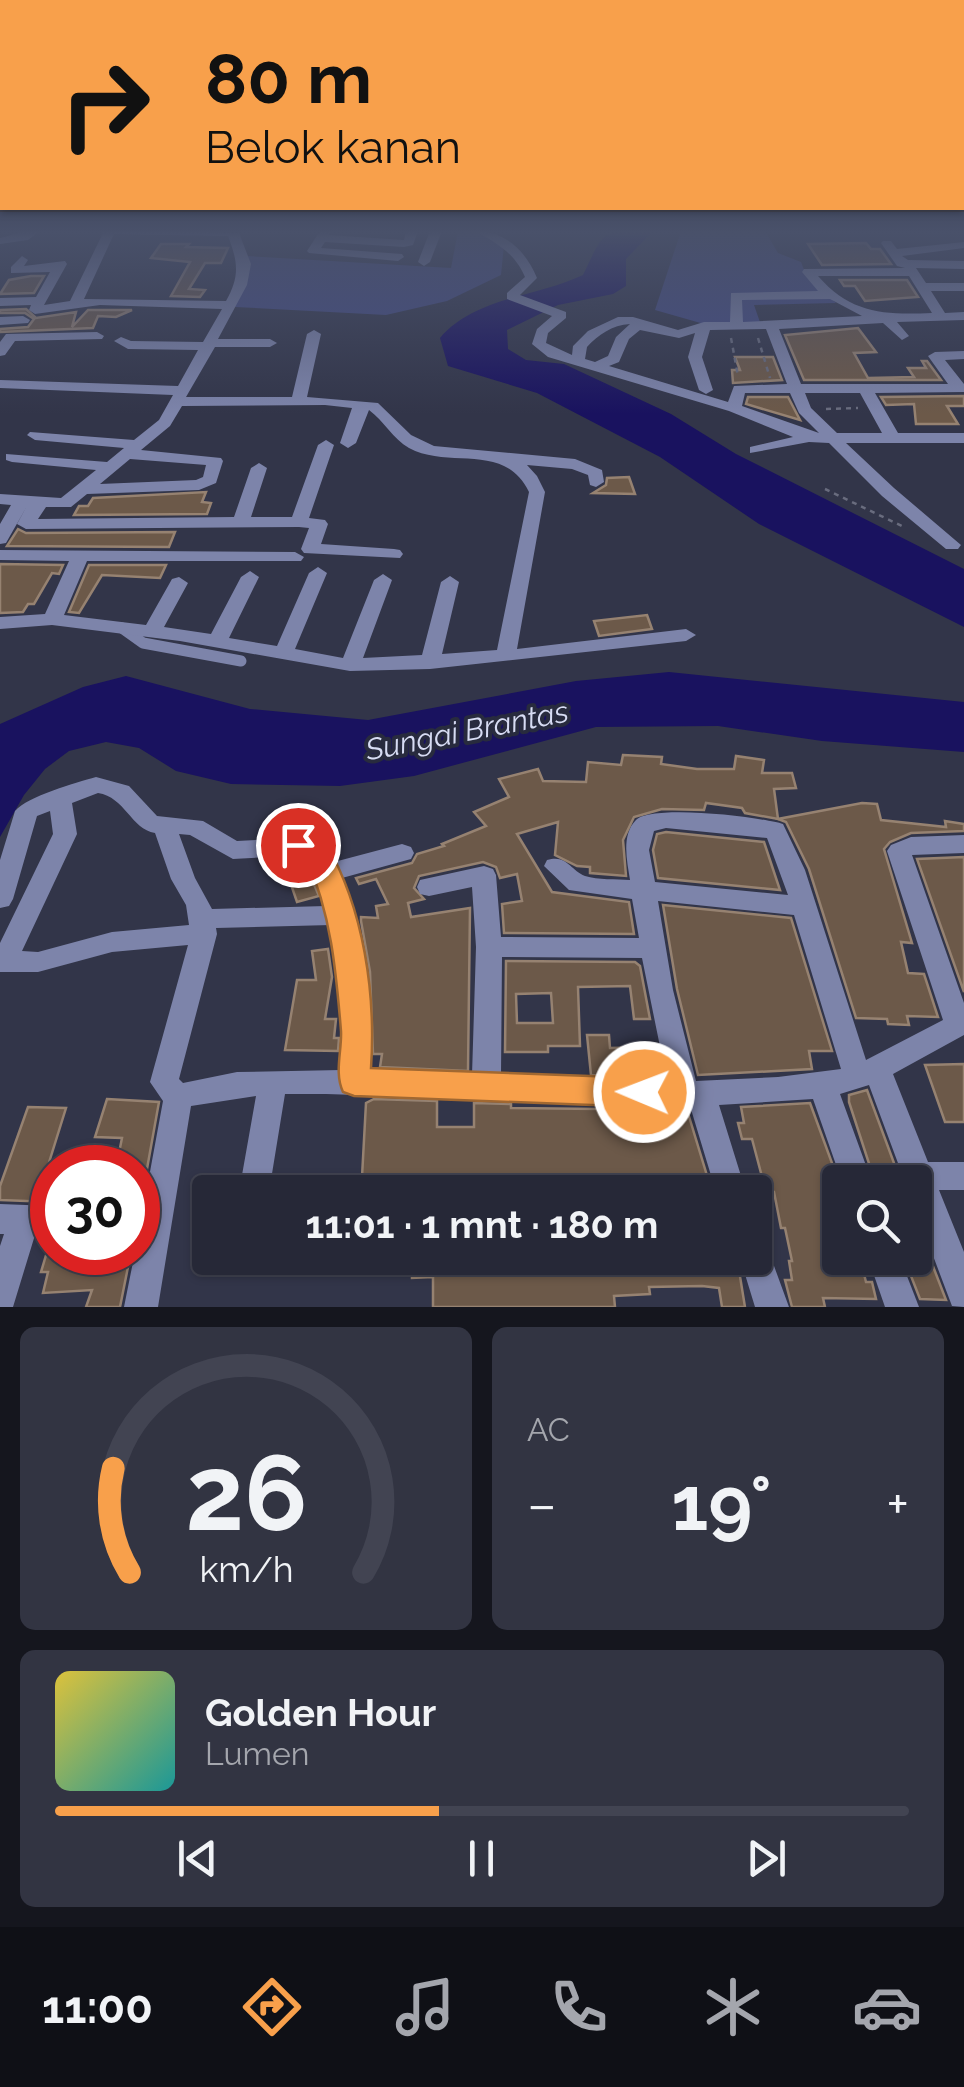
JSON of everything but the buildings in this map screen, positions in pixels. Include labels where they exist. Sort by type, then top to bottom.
[{"type":"street","points":[[0,352],[44,292]]},
{"type":"street","points":[[76,304],[82,292]]},
{"type":"street","points":[[154,302],[161,292]]},
{"type":"street","points":[[0,499],[65,503],[165,423],[236,292]]},
{"type":"street","points":[[516,292],[511,296],[560,317],[542,332],[539,344],[546,351],[600,365],[673,393],[734,408],[810,438],[964,438]]},
{"type":"street","points":[[926,292],[941,316]]},
{"type":"street","points":[[734,327],[735,296],[827,294],[884,318],[902,336]]},
{"type":"street","points":[[1,300],[33,310]]},
{"type":"street","points":[[0,320],[76,304],[232,305]]},
{"type":"street","points":[[637,325],[679,334],[704,326],[847,324],[884,318],[964,316]]},
{"type":"street","points":[[578,361],[580,346],[604,324],[641,322],[623,337],[614,359],[600,365]]},
{"type":"street","points":[[704,326],[694,356],[699,391],[739,382],[776,388],[961,388]]},
{"type":"street","points":[[764,327],[804,410],[952,546]]},
{"type":"street","points":[[298,402],[314,334]]},
{"type":"street","points":[[12,337],[97,336]]},
{"type":"street","points":[[121,342],[140,346],[270,343]]},
{"type":"street","points":[[961,388],[935,358],[962,355]]},
{"type":"street","points":[[734,408],[739,382]]},
{"type":"street","points":[[0,384],[361,404],[379,408],[405,440],[420,447],[584,466],[596,473],[596,482]]},
{"type":"street","points":[[865,388],[893,439]]},
{"type":"street","points":[[348,444],[361,404]]},
{"type":"street","points":[[35,435],[215,461],[210,480],[204,484],[85,489]]},
{"type":"street","points":[[756,450],[810,438]]},
{"type":"street","points":[[300,522],[326,445]]},
{"type":"street","points":[[12,457],[110,467]]},
{"type":"street","points":[[505,459],[524,472],[538,492],[506,656]]},
{"type":"street","points":[[240,522],[259,468]]},
{"type":"street","points":[[11,529],[21,502]]},
{"type":"street","points":[[11,529],[40,503]]},
{"type":"street","points":[[11,529],[300,522],[319,524],[310,549],[394,554]]},
{"type":"street","points":[[167,557],[179,523]]},
{"type":"street","points":[[0,555],[295,556]]},
{"type":"street","points":[[52,619],[80,556]]},
{"type":"street","points":[[283,656],[318,573]]},
{"type":"street","points":[[216,643],[250,577]]},
{"type":"street","points":[[350,665],[383,580]]},
{"type":"street","points":[[430,664],[450,582]]},
{"type":"street","points":[[152,631],[179,583]]},
{"type":"street","points":[[0,623],[52,619],[122,627],[350,665],[430,664],[686,635]]},
{"type":"street","points":[[0,899],[25,814],[84,787],[107,785],[127,796],[150,824],[196,827],[233,850],[308,846],[316,850],[328,874],[353,958],[357,1038],[354,1082]]},
{"type":"street","points":[[1,962],[23,928],[65,834],[60,796]]},
{"type":"street","points":[[724,1175],[692,1093],[654,948],[638,837],[649,822],[775,830],[867,1072],[914,1165]]},
{"type":"street","points":[[164,824],[203,927],[164,1082],[178,1098]]},
{"type":"street","points":[[178,1098],[206,1088],[354,1082],[692,1093],[822,1085],[867,1072],[961,1024],[899,851],[911,846],[964,844]]},
{"type":"street","points":[[328,874],[402,853]]},
{"type":"street","points":[[556,866],[578,884],[802,906]]},
{"type":"street","points":[[429,887],[483,874],[489,946],[486,1088]]},
{"type":"street","points":[[1,962],[38,962],[112,942],[203,927],[338,915]]},
{"type":"street","points":[[489,946],[654,948]]},
{"type":"street","points":[[257,1175],[272,1084]]},
{"type":"street","points":[[822,1085],[851,1165]]},
{"type":"street","points":[[160,1172],[178,1098]]},
{"type":"street","points":[[932,1176],[964,1176]]},
{"type":"street","points":[[932,1206],[962,1282]]},
{"type":"street","points":[[0,1298],[26,1220]]},
{"type":"street","points":[[141,1307],[143,1275]]},
{"type":"street","points":[[762,1275],[772,1307]]},
{"type":"street","points":[[890,1275],[902,1307]]},
{"type":"lane","points":[[122,627],[143,643],[241,661]]},
{"type":"path","points":[[734,327],[739,382]]},
{"type":"path","points":[[764,327],[762,359],[776,388]]},
{"type":"path","points":[[804,410],[875,407]]},
{"type":"path","points":[[825,490],[905,528]]},
{"type":"shaded area","points":[[239,292],[466,292],[447,301],[386,315],[235,307]]},
{"type":"shaded area","points":[[661,292],[825,292],[836,303],[754,305],[761,325],[704,324],[655,310]]},
{"type":"water","points":[[533,292],[616,292],[558,305],[507,330],[508,349],[526,360],[564,364],[671,414],[736,454],[964,569],[964,627],[759,524],[660,457],[537,393],[448,366],[440,338],[454,324],[488,306]]},
{"type":"water","name":"Sungai Brantas","points":[[669,672],[964,702],[964,752],[822,741],[718,726],[596,727],[414,776],[340,786],[231,784],[176,771],[139,748],[106,742],[69,751],[45,769],[24,795],[0,837],[0,724],[83,687],[126,676],[250,709],[368,720],[576,681]]},
{"type":"route","points":[[298,845],[316,850],[332,884],[338,915],[348,936],[353,958],[357,1038],[354,1082],[644,1092]]}]
